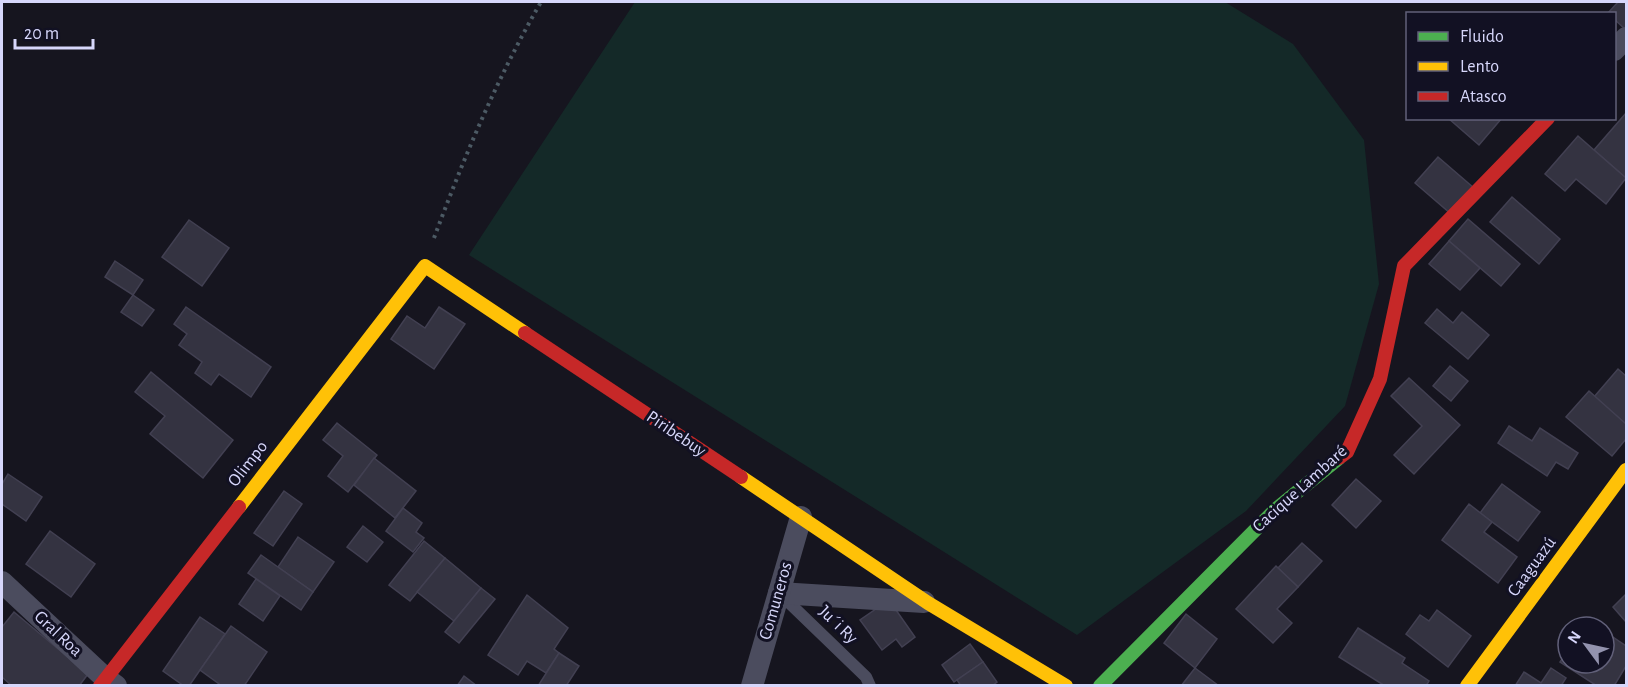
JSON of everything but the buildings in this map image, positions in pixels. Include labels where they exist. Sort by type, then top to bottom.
[{"type":"street","name":"Cacique Lambaré","points":[[1100,686],[1275,510],[1347,452],[1380,379],[1404,266],[1546,120]]},
{"type":"street","name":"Piribebuy","points":[[425,266],[928,603],[1066,686]]},
{"type":"street","name":"Olimpo","points":[[107,683],[425,266]]},
{"type":"street","name":"Caaguazú","points":[[1467,686],[1626,470]]},
{"type":"street","name":"Comuneros","points":[[752,686],[801,518]]},
{"type":"street","name":"Gral Roa","points":[[2,582],[107,683]]},
{"type":"street","name":"Piribebuy","points":[[779,593],[928,603]]},
{"type":"lane","name":"Ju´i Ry","points":[[779,593],[866,677],[870,686]]},
{"type":"path","points":[[425,266],[455,181],[519,39],[541,2]]},
{"type":"green space","points":[[635,2],[1225,2],[1293,44],[1364,140],[1379,284],[1345,406],[1246,511],[1077,635],[469,255]]},
{"type":"traffic: fast","points":[[1100,686],[1275,510],[1339,458]]},
{"type":"traffic: slow","points":[[239,507],[425,266],[525,333]]},
{"type":"traffic: slow","points":[[1467,686],[1626,470]]},
{"type":"traffic: slow","points":[[741,477],[928,603],[1066,686]]},
{"type":"traffic: jam","points":[[1339,458],[1347,452],[1380,379],[1404,266],[1546,120]]},
{"type":"traffic: jam","points":[[525,333],[741,477]]},
{"type":"traffic: jam","points":[[100,686],[239,507]]}]
